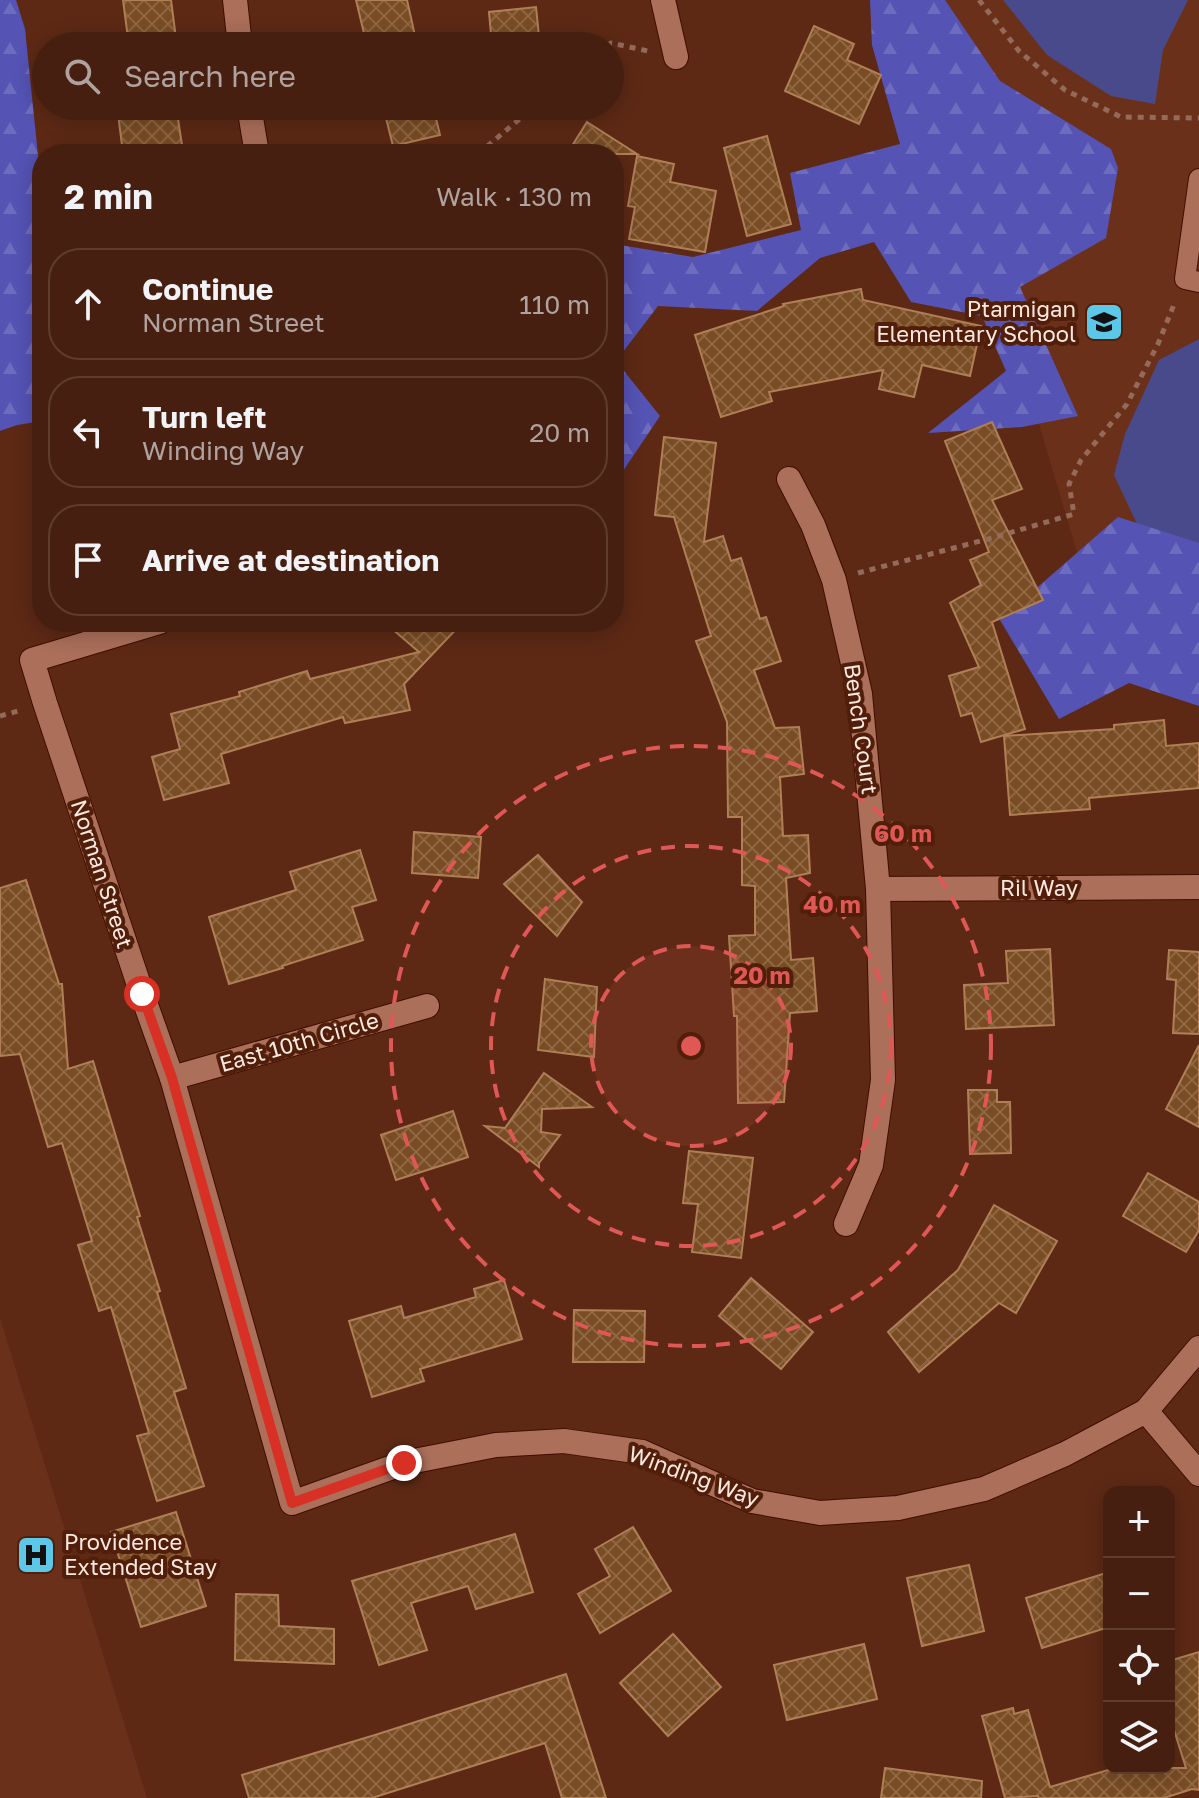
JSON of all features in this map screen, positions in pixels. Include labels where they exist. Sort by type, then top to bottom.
[{"type":"street","points":[[235,0],[238,32]]},
{"type":"street","points":[[663,0],[676,57]]},
{"type":"street","points":[[251,120],[255,144]]},
{"type":"street","name":"Bench Court","points":[[789,479],[813,525],[834,580],[860,694],[878,889],[883,1080],[871,1165],[846,1224]]},
{"type":"street","name":"Norman Street","points":[[126,632],[32,660],[172,1078],[292,1503]]},
{"type":"street","name":"Ril Way","points":[[878,889],[1199,887]]},
{"type":"street","name":"East 10th Circle","points":[[172,1078],[427,1006]]},
{"type":"street","name":"Winding Way","points":[[292,1503],[404,1463],[496,1445],[564,1441],[642,1452],[752,1501],[820,1513],[898,1508],[984,1489],[1065,1454],[1146,1411],[1199,1348]]},
{"type":"street","points":[[1146,1411],[1199,1474]]},
{"type":"lane","points":[[1192,281],[1199,179]]},
{"type":"path","points":[[979,0],[1019,51],[1065,90],[1121,117],[1199,118]]},
{"type":"path","points":[[624,46],[676,57]]},
{"type":"path","points":[[490,144],[518,120]]},
{"type":"path","points":[[834,580],[1074,514],[1069,484],[1081,460],[1127,404],[1192,281]]},
{"type":"shaded area","name":"Ptarmigan Elementary School","points":[[913,0],[1199,0],[1199,644],[1112,670]]},
{"type":"shaded area","points":[[1003,0],[1188,0],[1163,50],[1155,104],[1111,96],[1047,55]]},
{"type":"shaded area","points":[[1199,339],[1199,544],[1153,558],[1114,475],[1125,434],[1159,360]]},
{"type":"shaded area","name":"Providence Extended Stay","points":[[0,1318],[147,1798],[0,1798]]},
{"type":"green space","points":[[0,0],[16,0],[25,29],[37,144],[32,144],[32,423],[0,431]]},
{"type":"green space","points":[[870,0],[945,0],[1000,81],[1111,149],[1118,168],[1106,238],[1020,287],[1078,416],[1022,427],[928,433],[1006,371],[982,316],[911,302],[874,242],[820,258],[757,311],[658,306],[624,351],[624,246],[693,257],[801,230],[790,173],[900,144],[872,45]]},
{"type":"green space","points":[[624,371],[660,416],[624,470]]},
{"type":"green space","points":[[1118,517],[1199,543],[1199,706],[1129,683],[1059,719],[1000,620]]},
{"type":"building","points":[[123,0],[171,0],[175,32],[127,32]]},
{"type":"building","points":[[356,0],[407,0],[414,32],[364,32]]},
{"type":"building","points":[[536,7],[539,32],[491,32],[489,12]]},
{"type":"building","points":[[814,26],[854,44],[847,60],[881,75],[859,124],[785,91]]},
{"type":"building","points":[[119,120],[178,120],[182,144],[122,144]]},
{"type":"building","points":[[386,120],[436,120],[440,135],[392,144]]},
{"type":"building","points":[[587,122],[621,144],[573,144]]},
{"type":"building","points":[[767,136],[791,224],[747,236],[724,148]]},
{"type":"building","points":[[624,146],[637,154],[624,154]]},
{"type":"building","points":[[637,156],[674,164],[670,182],[716,191],[705,252],[629,239],[635,207],[628,206]]},
{"type":"building","points":[[861,289],[863,300],[981,326],[970,376],[922,365],[914,397],[879,389],[883,370],[769,392],[772,401],[721,417],[695,335],[783,304]]},
{"type":"building","points":[[992,422],[1022,489],[992,500],[1043,600],[992,622],[1025,729],[981,742],[972,713],[961,716],[949,676],[979,667],[950,603],[981,585],[970,560],[989,552],[945,441]]},
{"type":"building","points":[[664,437],[716,443],[704,542],[723,536],[731,561],[741,558],[760,619],[766,617],[781,661],[754,670],[775,728],[799,727],[804,774],[780,777],[783,836],[808,835],[810,873],[786,878],[791,960],[813,958],[817,1011],[790,1013],[784,1102],[738,1103],[737,1016],[734,1016],[729,936],[755,935],[755,886],[742,885],[742,817],[728,817],[727,722],[696,641],[711,636],[674,517],[655,515]]},
{"type":"building","points":[[396,632],[453,632],[404,684],[410,710],[345,723],[343,717],[221,754],[229,783],[164,800],[152,757],[180,749],[171,714],[240,696],[239,692],[307,671],[310,679],[419,652]]},
{"type":"building","points":[[1164,720],[1166,746],[1199,743],[1199,788],[1089,798],[1090,809],[1010,815],[1004,736],[1114,729],[1114,725]]},
{"type":"building","points":[[414,832],[481,837],[478,878],[412,873]]},
{"type":"building","points":[[360,850],[376,900],[352,907],[363,940],[229,984],[209,917],[296,890],[290,872]]},
{"type":"building","points":[[538,855],[582,902],[557,936],[504,884]]},
{"type":"building","points":[[26,880],[59,984],[62,984],[68,1069],[93,1061],[140,1216],[137,1217],[160,1291],[157,1292],[186,1388],[174,1392],[204,1486],[157,1501],[137,1436],[149,1433],[111,1307],[99,1311],[78,1245],[92,1241],[62,1143],[48,1147],[20,1054],[0,1056],[0,888]]},
{"type":"building","points":[[1050,949],[1054,1025],[966,1029],[964,985],[1008,983],[1006,951]]},
{"type":"building","points":[[1169,950],[1199,952],[1199,1034],[1173,1033],[1176,980],[1167,979]]},
{"type":"building","points":[[545,979],[597,987],[594,1057],[538,1050]]},
{"type":"building","points":[[1199,1045],[1199,1127],[1166,1109]]},
{"type":"building","points":[[544,1073],[592,1107],[542,1109],[541,1132],[560,1135],[539,1167],[485,1126],[505,1128]]},
{"type":"building","points":[[968,1090],[997,1090],[997,1102],[1010,1102],[1011,1153],[970,1154]]},
{"type":"building","points":[[453,1111],[468,1157],[396,1180],[381,1135]]},
{"type":"building","points":[[689,1151],[753,1158],[741,1258],[692,1252],[698,1204],[683,1203]]},
{"type":"building","points":[[1148,1173],[1199,1202],[1199,1230],[1186,1252],[1123,1216]]},
{"type":"building","points":[[994,1205],[1057,1241],[1016,1313],[999,1303],[919,1372],[888,1332],[958,1270]]},
{"type":"building","points":[[751,1278],[813,1332],[781,1369],[719,1316]]},
{"type":"building","points":[[504,1280],[522,1339],[420,1369],[424,1381],[372,1397],[349,1321],[401,1306],[404,1318],[476,1297],[474,1289]]},
{"type":"building","points":[[574,1310],[645,1311],[644,1362],[573,1362]]},
{"type":"building","points":[[176,1512],[206,1606],[141,1627],[111,1532]]},
{"type":"building","points":[[633,1527],[671,1591],[600,1633],[578,1594],[610,1576],[595,1549]]},
{"type":"building","points":[[515,1534],[533,1592],[476,1609],[468,1586],[411,1603],[427,1650],[379,1665],[352,1581]]},
{"type":"building","points":[[969,1565],[984,1631],[922,1646],[907,1578]]},
{"type":"building","points":[[1103,1574],[1103,1629],[1042,1648],[1026,1598]]},
{"type":"building","points":[[236,1594],[278,1595],[279,1626],[334,1629],[334,1664],[235,1660]]},
{"type":"building","points":[[673,1634],[721,1687],[668,1736],[620,1683]]},
{"type":"building","points":[[864,1644],[877,1699],[787,1720],[774,1665]]},
{"type":"building","points":[[1199,1652],[1199,1790],[1192,1789],[1164,1798],[1005,1798],[982,1716],[1013,1708],[1014,1714],[1028,1710],[1050,1787],[1103,1772],[1103,1774],[1175,1774],[1175,1768],[1186,1768],[1175,1733],[1175,1659]]},
{"type":"building","points":[[566,1674],[606,1798],[562,1798],[545,1743],[372,1798],[249,1798],[242,1775]]},
{"type":"building","points":[[885,1768],[982,1781],[981,1798],[881,1798]]},
{"type":"place","name":"Ptarmigan Elementary School","points":[[1104,322]]},
{"type":"place","name":"Providence Extended Stay","points":[[36,1555]]},
{"type":"route","points":[[142,994],[172,1078],[292,1503],[404,1463]]}]
